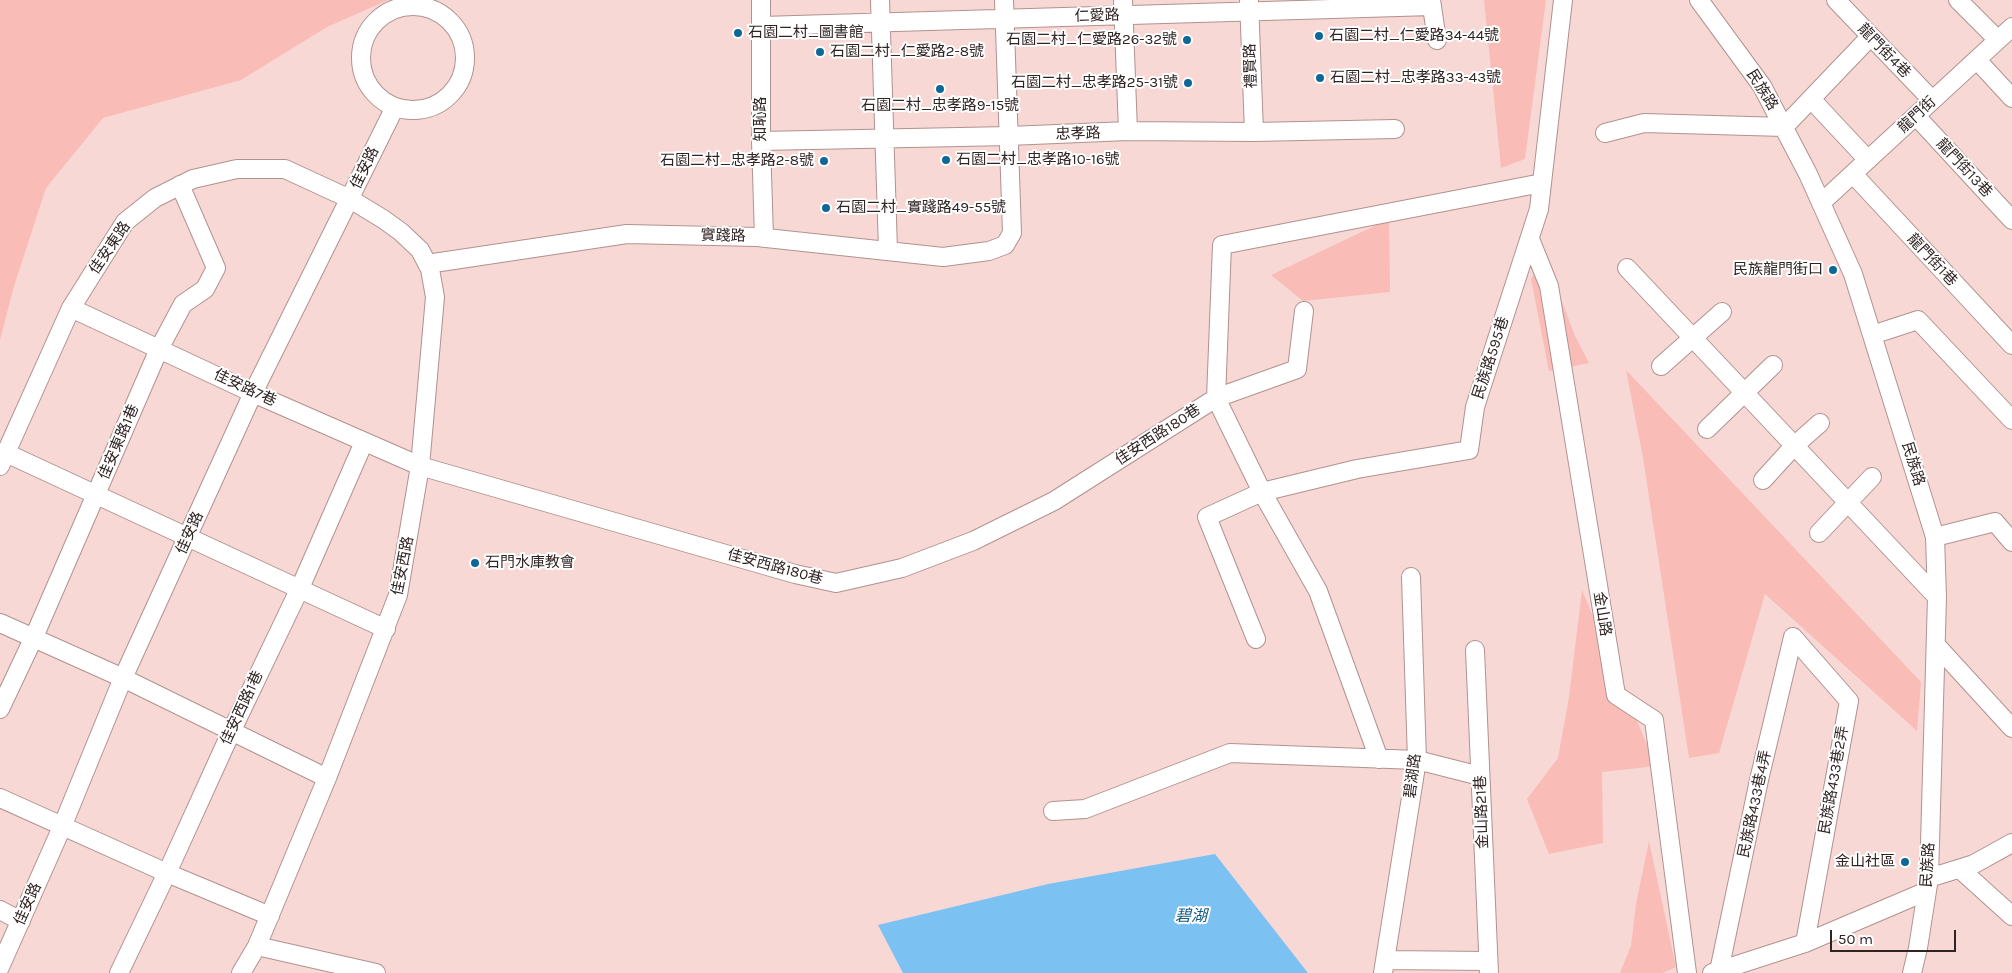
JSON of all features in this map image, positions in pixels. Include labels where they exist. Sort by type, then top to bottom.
[{"type":"street","name":"知恥路","points":[[761,0],[761,141],[764,238]]},
{"type":"street","points":[[880,0],[888,250]]},
{"type":"street","points":[[1004,0],[1009,136]]},
{"type":"street","name":"民族路595巷","points":[[1256,639],[1207,517],[1262,492],[1357,469],[1469,450],[1475,407],[1539,209],[1563,0]]},
{"type":"street","name":"民族路","points":[[1699,0],[1762,86],[1821,203],[1853,274],[1935,537],[1937,598],[1928,884],[1912,973]]},
{"type":"street","name":"龍門街4巷","points":[[1836,0],[1932,100]]},
{"type":"street","points":[[1958,0],[1998,40]]},
{"type":"street","name":"仁愛路","points":[[762,26],[1004,19],[1123,8],[1432,3]]},
{"type":"street","points":[[1432,3],[1437,40]]},
{"type":"street","name":"禮賢路","points":[[1249,5],[1254,132]]},
{"type":"street","points":[[408,6],[437,6],[456,28],[463,40],[466,54],[461,80],[454,92],[444,102],[431,108],[418,111],[404,111],[395,107],[379,99],[363,77],[360,63],[365,36],[377,20],[395,9],[408,6]]},
{"type":"street","points":[[1123,8],[1128,131]]},
{"type":"street","name":"龍門街","points":[[1821,203],[2012,27]]},
{"type":"street","points":[[1605,133],[1644,123],[1784,127],[1870,37]]},
{"type":"street","points":[[1977,60],[2012,98]]},
{"type":"street","points":[[1811,99],[1868,160]]},
{"type":"street","name":"佳安路","points":[[0,968],[62,827],[123,678],[253,392],[395,107]]},
{"type":"street","name":"龍門街13巷","points":[[1916,116],[2012,220]]},
{"type":"street","name":"忠孝路","points":[[761,141],[1009,136],[1128,131],[1254,132],[1395,129]]},
{"type":"street","name":"實踐路","points":[[427,264],[627,234],[764,238],[943,257],[989,251],[1005,245],[1012,233],[1009,136]]},
{"type":"street","name":"佳安東路","points":[[3,459],[71,308],[125,222],[155,198],[193,179],[237,169],[284,169],[350,199]]},
{"type":"street","name":"龍門街1巷","points":[[1853,174],[2012,345]]},
{"type":"street","points":[[1379,759],[1318,591],[1262,492],[1216,398],[1222,245],[1542,183]]},
{"type":"street","name":"佳安東路1巷","points":[[0,709],[34,637],[159,348],[183,304],[205,289],[216,268],[180,186]]},
{"type":"street","name":"佳安西路","points":[[247,971],[327,778],[398,595],[420,466],[435,298],[430,269],[420,250],[401,232],[350,199]]},
{"type":"street","name":"金山路","points":[[1530,239],[1549,286],[1616,695],[1654,720],[1687,973]]},
{"type":"street","points":[[1627,268],[1937,598]]},
{"type":"street","name":"佳安路7巷","points":[[71,308],[420,466]]},
{"type":"street","name":"佳安西路180巷","points":[[420,466],[795,574],[836,583],[902,568],[973,541],[1054,501],[1216,398],[1297,369],[1304,311]]},
{"type":"street","points":[[1661,366],[1722,312]]},
{"type":"street","points":[[1872,335],[1918,320],[2012,420]]},
{"type":"street","points":[[1707,429],[1773,365]]},
{"type":"street","points":[[1763,480],[1794,446],[1820,423]]},
{"type":"street","name":"佳安西路1巷","points":[[119,973],[300,588],[364,442]]},
{"type":"street","points":[[3,459],[97,493],[188,538],[386,629]]},
{"type":"street","points":[[1819,533],[1872,478]]},
{"type":"street","points":[[1935,537],[1995,522],[2012,542]]},
{"type":"street","name":"碧湖路","points":[[1384,966],[1416,760],[1411,577]]},
{"type":"street","points":[[0,623],[123,678],[327,778]]},
{"type":"street","name":"民族路433巷2弄","points":[[1793,638],[1848,701],[1805,943]]},
{"type":"street","name":"民族路433巷4弄","points":[[1716,972],[1793,638]]},
{"type":"street","points":[[1936,645],[2012,728]]},
{"type":"street","name":"金山路21巷","points":[[1475,650],[1488,967]]},
{"type":"street","points":[[1053,810],[1085,809],[1230,753],[1416,760],[1480,776]]},
{"type":"street","points":[[0,798],[167,873],[270,916]]},
{"type":"street","points":[[1716,972],[1805,943],[1960,868],[1974,864],[2012,843]]},
{"type":"street","points":[[1960,868],[2012,916]]},
{"type":"street","points":[[0,910],[21,921]]},
{"type":"street","points":[[257,946],[358,971],[376,973]]},
{"type":"street","points":[[1384,966],[1488,967]]},
{"type":"street","points":[[0,968],[6,973]]},
{"type":"shaded area","points":[[0,0],[388,0],[327,27],[241,80],[103,118],[46,188],[14,286],[0,340]]},
{"type":"shaded area","points":[[1484,0],[1546,0],[1525,159],[1501,168]]},
{"type":"shaded area","points":[[1389,219],[1390,292],[1303,301],[1271,275]]},
{"type":"shaded area","points":[[1545,257],[1575,336],[1589,363],[1549,371],[1531,279]]},
{"type":"shaded area","points":[[1626,370],[1921,682],[1917,731],[1765,594],[1719,753],[1689,758],[1643,458]]},
{"type":"shaded area","points":[[1582,590],[1656,766],[1602,772],[1603,843],[1549,854],[1527,799],[1558,758],[1569,697]]},
{"type":"shaded area","points":[[1649,841],[1676,967],[1663,973],[1620,973],[1631,946],[1636,904]]},
{"type":"water","name":"碧湖","points":[[1215,854],[1308,973],[903,973],[878,925],[1048,884]]},
{"type":"place","name":"石園二村_圖書館","points":[[738,33]]},
{"type":"place","name":"石園二村_仁愛路34-44號","points":[[1319,36]]},
{"type":"place","name":"石園二村_仁愛路26-32號","points":[[1187,40]]},
{"type":"place","name":"石園二村_仁愛路2-8號","points":[[820,52]]},
{"type":"place","name":"石園二村_忠孝路33-43號","points":[[1320,78]]},
{"type":"place","name":"石園二村_忠孝路25-31號","points":[[1188,83]]},
{"type":"place","name":"石園二村_忠孝路9-15號","points":[[940,89]]},
{"type":"place","name":"石園二村_忠孝路10-16號","points":[[946,160]]},
{"type":"place","name":"石園二村_忠孝路2-8號","points":[[824,161]]},
{"type":"place","name":"石園二村_實踐路49-55號","points":[[826,208]]},
{"type":"place","name":"民族龍門街口","points":[[1833,270]]},
{"type":"place","name":"石門水庫教會","points":[[475,563]]},
{"type":"place","name":"金山社區","points":[[1905,862]]}]
